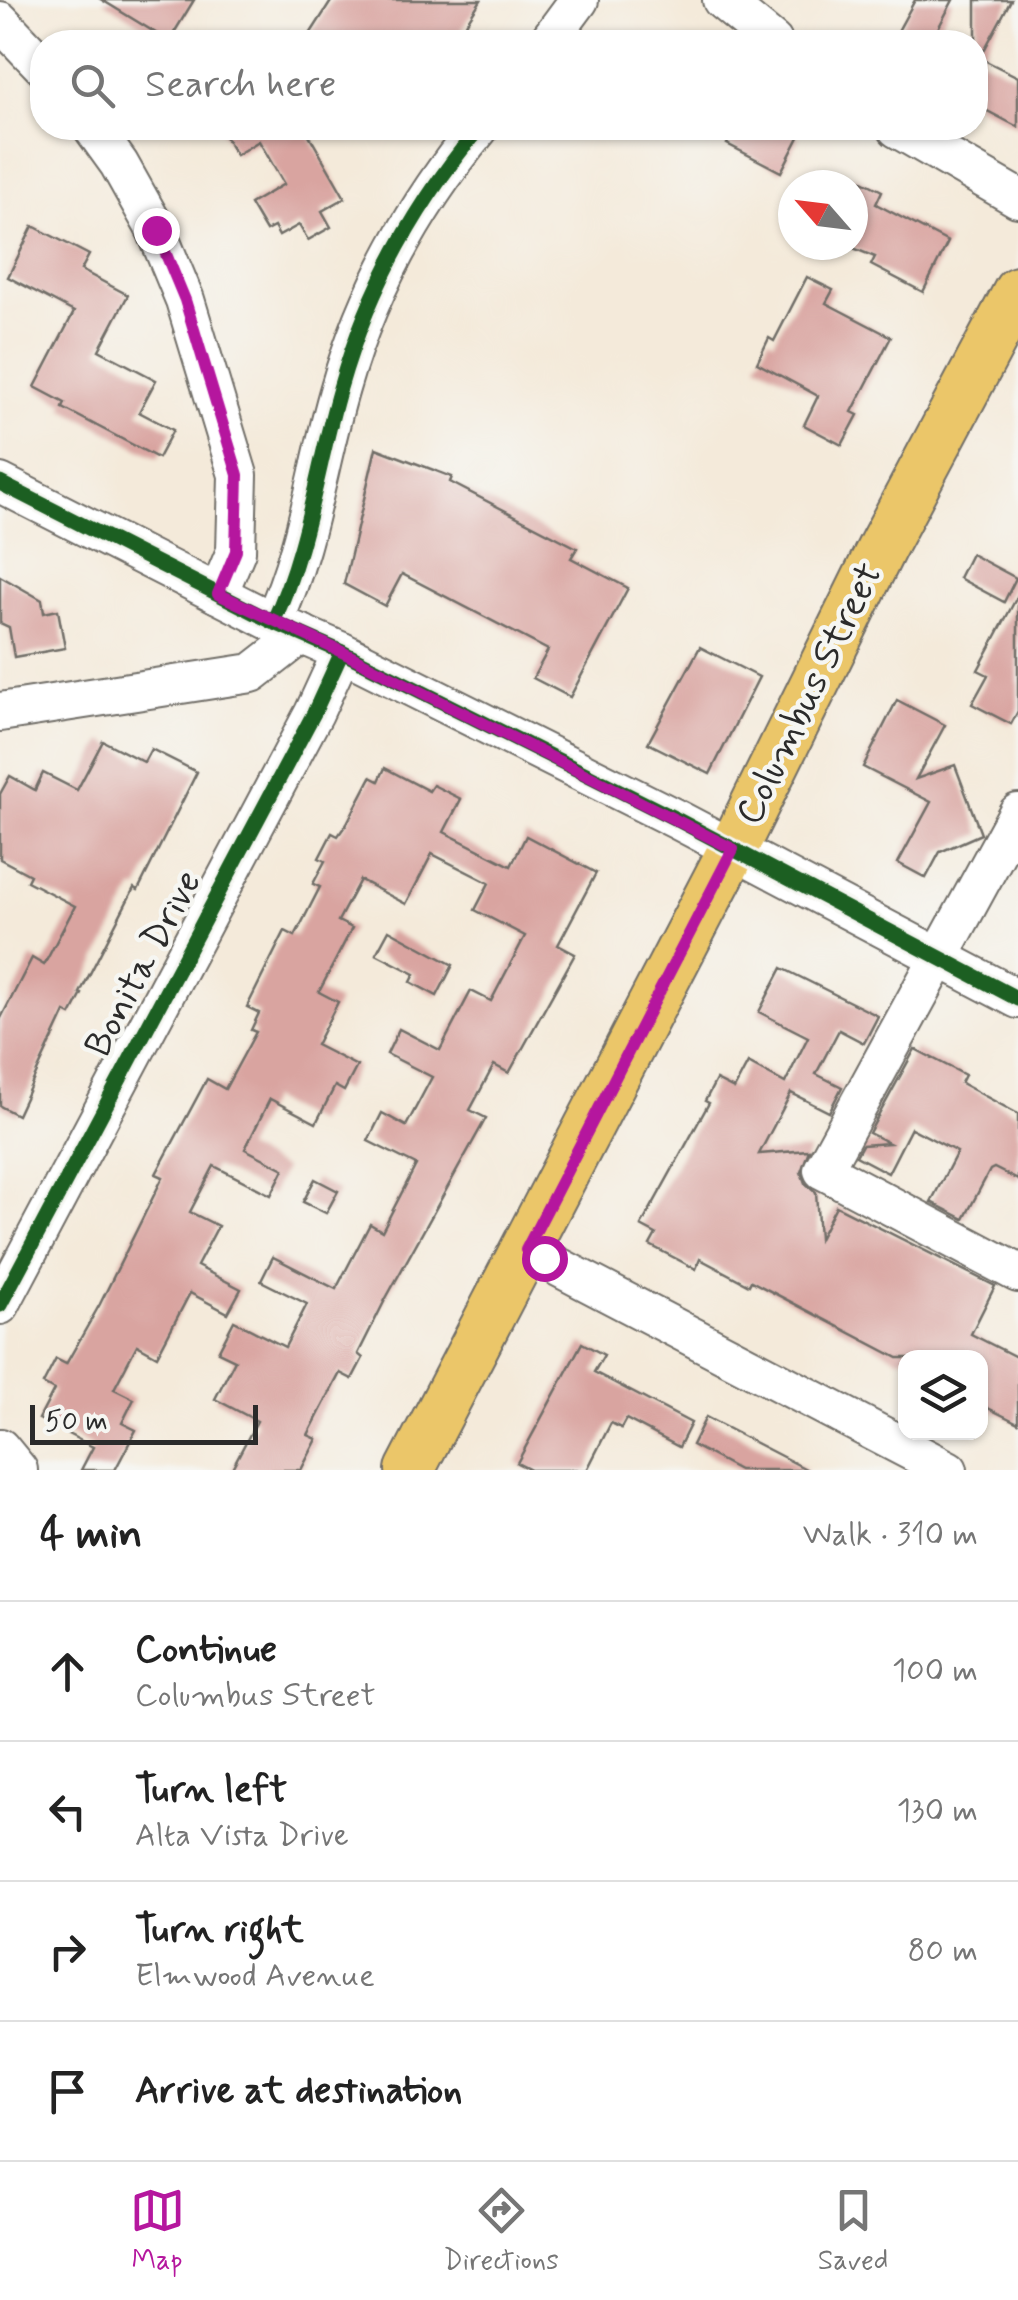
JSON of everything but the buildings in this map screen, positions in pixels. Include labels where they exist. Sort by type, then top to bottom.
[{"type":"main road","name":"Columbus Street","points":[[410,1470],[733,849],[883,545],[1018,291]]},
{"type":"street","points":[[557,30],[578,0]]},
{"type":"street","points":[[722,0],[758,30]]},
{"type":"street","points":[[0,22],[30,52]]},
{"type":"street","points":[[102,140],[156,230],[185,300],[238,475],[236,551],[218,594]]},
{"type":"street","points":[[0,712],[252,673],[288,628],[293,580],[340,387],[364,318],[395,252],[433,188],[470,140]]},
{"type":"street","points":[[919,140],[1018,198]]},
{"type":"street","points":[[0,483],[733,849],[1018,999]]},
{"type":"street","name":"Bonita Drive","points":[[0,1305],[314,714],[342,652]]},
{"type":"street","points":[[1018,813],[823,1170],[1018,1273]]},
{"type":"street","points":[[526,1250],[926,1465]]},
{"type":"street","points":[[0,1448],[18,1470]]},
{"type":"cycle path","points":[[273,622],[304,536],[332,417],[364,318],[414,219],[469,140]]},
{"type":"cycle path","points":[[0,483],[678,820],[1018,999]]},
{"type":"cycle path","points":[[0,1305],[314,713],[342,652]]},
{"type":"route","points":[[156,230],[185,300],[238,475],[236,551],[218,594],[342,652],[733,849],[526,1250],[544,1258]]}]
